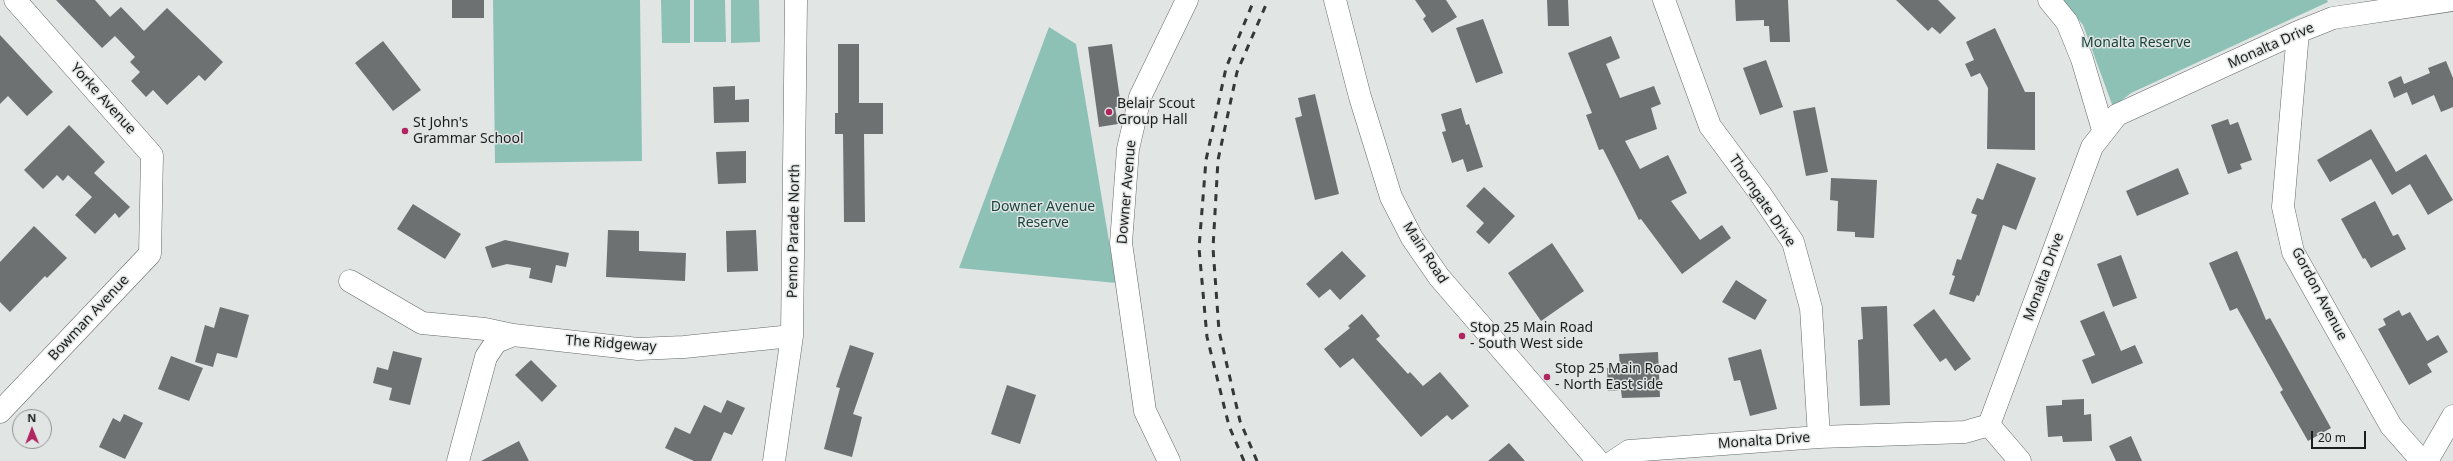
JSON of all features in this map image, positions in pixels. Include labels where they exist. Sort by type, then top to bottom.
[{"type":"street","name":"Yorke Avenue","points":[[15,0],[152,155],[151,214]]},
{"type":"street","name":"Penno Parade North","points":[[774,461],[792,336],[796,0]]},
{"type":"street","name":"Downer Avenue","points":[[1169,461],[1145,411],[1121,243],[1128,149],[1140,96],[1187,0]]},
{"type":"street","name":"Thorngate Drive","points":[[1664,0],[1710,126],[1759,192],[1793,242],[1810,308],[1819,437]]},
{"type":"street","points":[[2049,0],[2070,30],[2082,59],[2103,130]]},
{"type":"street","name":"Monalta Drive","points":[[1614,461],[1629,451],[1819,437],[1965,432],[1989,425],[2092,147],[2103,130],[2117,115],[2298,32],[2333,18],[2453,0]]},
{"type":"street","name":"Main Road","points":[[1337,6],[1360,97],[1391,196],[1412,238],[1439,277],[1598,461]]},
{"type":"street","name":"Gordon Avenue","points":[[2298,32],[2283,207],[2294,252],[2391,426],[2422,461]]},
{"type":"street","name":"Bowman Avenue","points":[[0,412],[150,254],[151,214]]},
{"type":"street","points":[[350,281],[422,323],[485,329],[513,335]]},
{"type":"street","name":"The Ridgeway","points":[[513,335],[638,348],[684,347],[792,336]]},
{"type":"street","points":[[458,461],[486,357],[496,342],[513,335]]},
{"type":"street","points":[[2427,461],[2453,416]]},
{"type":"street","points":[[1989,425],[2020,461]]},
{"type":"green space","points":[[493,0],[640,0],[642,161],[495,163]]},
{"type":"green space","points":[[661,0],[690,0],[690,43],[662,43]]},
{"type":"green space","points":[[694,0],[725,0],[726,42],[694,42]]},
{"type":"green space","points":[[731,0],[759,0],[760,42],[731,43]]},
{"type":"green space","name":"Monalta Reserve","points":[[2062,0],[2327,0],[2328,2],[2131,93],[2113,107],[2083,25]]},
{"type":"green space","name":"Downer Avenue Reserve","points":[[1049,27],[1076,44],[1116,283],[959,268]]},
{"type":"building","points":[[56,0],[95,0],[110,17],[121,7],[144,31],[167,8],[223,62],[205,81],[199,75],[167,105],[153,90],[146,97],[131,81],[140,72],[130,62],[135,57],[115,36],[102,48]]},
{"type":"building","points":[[452,0],[484,0],[484,18],[452,18]]},
{"type":"building","points":[[1415,0],[1446,0],[1457,17],[1432,33],[1423,19],[1426,16]]},
{"type":"building","points":[[1547,0],[1568,0],[1569,26],[1548,26]]},
{"type":"building","points":[[1735,0],[1788,0],[1790,42],[1770,42],[1769,26],[1764,26],[1764,20],[1736,21]]},
{"type":"building","points":[[1896,0],[1938,0],[1956,18],[1940,34],[1932,27],[1928,31]]},
{"type":"building","points":[[1483,19],[1503,73],[1476,83],[1456,28]]},
{"type":"building","points":[[1995,28],[2025,92],[2035,92],[2035,150],[1987,149],[1988,88],[1980,73],[1971,77],[1965,64],[1974,60],[1966,42]]},
{"type":"building","points":[[0,35],[53,92],[27,116],[8,96],[0,104]]},
{"type":"building","points":[[1611,36],[1620,58],[1606,64],[1620,98],[1654,86],[1661,104],[1651,108],[1657,129],[1625,141],[1640,169],[1668,155],[1687,193],[1671,201],[1700,240],[1722,225],[1731,238],[1682,274],[1641,219],[1639,220],[1603,149],[1599,150],[1586,115],[1592,113],[1568,53]]},
{"type":"building","points":[[383,41],[421,90],[393,111],[355,63]]},
{"type":"building","points":[[838,44],[859,44],[859,103],[883,103],[883,134],[864,134],[865,222],[844,222],[843,134],[835,134],[835,113],[838,113]]},
{"type":"building","points":[[1112,44],[1121,106],[1115,107],[1118,124],[1099,127],[1088,47]]},
{"type":"building","points":[[1766,60],[1783,107],[1760,115],[1743,68]]},
{"type":"building","points":[[2446,61],[2453,78],[2453,107],[2441,112],[2434,95],[2412,105],[2407,92],[2394,98],[2388,82],[2401,76],[2404,84],[2430,73],[2428,68]]},
{"type":"building","points":[[735,86],[735,100],[749,99],[749,122],[714,123],[713,87]]},
{"type":"building","points":[[1315,94],[1339,194],[1315,200],[1295,118],[1302,116],[1298,98]]},
{"type":"building","points":[[1815,107],[1828,172],[1806,176],[1793,111]]},
{"type":"building","points":[[1461,108],[1466,125],[1469,124],[1483,167],[1467,172],[1463,159],[1452,163],[1442,132],[1446,131],[1441,114]]},
{"type":"building","points":[[2228,119],[2230,125],[2238,122],[2252,160],[2240,164],[2242,169],[2228,174],[2211,125]]},
{"type":"building","points":[[69,125],[105,162],[94,173],[130,207],[119,218],[115,213],[95,234],[75,215],[92,197],[68,175],[63,181],[57,175],[43,189],[24,170]]},
{"type":"building","points":[[2371,129],[2396,172],[2426,154],[2453,200],[2428,215],[2410,184],[2392,195],[2371,159],[2330,182],[2317,160]]},
{"type":"building","points":[[746,151],[746,183],[718,184],[716,152]]},
{"type":"building","points":[[1997,163],[2036,178],[2016,230],[2003,225],[1979,296],[1977,295],[1974,302],[1949,294],[1955,276],[1952,275],[1957,259],[1961,260],[1977,215],[1971,213],[1977,198],[1983,200]]},
{"type":"building","points":[[2178,168],[2189,194],[2137,216],[2126,191]]},
{"type":"building","points":[[1831,178],[1877,180],[1874,238],[1855,237],[1855,232],[1837,231],[1838,201],[1830,200]]},
{"type":"building","points":[[1484,187],[1515,216],[1489,244],[1476,232],[1484,223],[1466,206]]},
{"type":"building","points":[[2375,201],[2393,236],[2398,234],[2406,249],[2371,268],[2365,258],[2363,259],[2341,219]]},
{"type":"building","points":[[413,204],[461,234],[445,259],[397,229]]},
{"type":"building","points":[[34,226],[67,258],[47,278],[45,276],[10,312],[0,302],[0,262]]},
{"type":"building","points":[[608,230],[639,231],[639,251],[686,253],[685,281],[606,277]]},
{"type":"building","points":[[756,230],[758,271],[727,272],[726,231]]},
{"type":"building","points":[[505,240],[569,253],[566,267],[556,265],[552,283],[529,278],[531,268],[507,264],[492,268],[485,247]]},
{"type":"building","points":[[1552,243],[1584,291],[1541,321],[1508,273]]},
{"type":"building","points":[[1342,251],[1366,276],[1340,300],[1330,289],[1319,298],[1306,284]]},
{"type":"building","points":[[2237,251],[2266,320],[2270,318],[2331,428],[2308,441],[2280,392],[2283,390],[2237,308],[2230,311],[2209,263]]},
{"type":"building","points":[[2121,255],[2137,298],[2113,307],[2097,264]]},
{"type":"building","points":[[1736,280],[1767,300],[1755,320],[1722,302]]},
{"type":"building","points":[[1887,306],[1890,405],[1860,406],[1858,340],[1863,339],[1861,307]]},
{"type":"building","points":[[220,307],[249,315],[237,358],[217,353],[213,367],[195,362],[205,325],[214,328]]},
{"type":"building","points":[[1934,309],[1971,359],[1955,371],[1946,358],[1940,362],[1913,325]]},
{"type":"building","points":[[2399,310],[2402,316],[2410,312],[2427,341],[2438,335],[2448,352],[2427,364],[2432,372],[2409,385],[2378,329],[2386,325],[2383,319]]},
{"type":"building","points":[[2104,311],[2121,351],[2135,345],[2143,363],[2092,384],[2082,360],[2095,355],[2080,321]]},
{"type":"building","points":[[1362,314],[1380,336],[1376,339],[1408,374],[1410,372],[1423,386],[1440,372],[1469,406],[1452,420],[1447,415],[1421,437],[1353,358],[1340,368],[1324,349],[1350,328],[1348,326]]},
{"type":"building","points":[[850,345],[874,353],[853,414],[862,417],[852,457],[824,449],[840,388],[836,387]]},
{"type":"building","points":[[1761,349],[1777,409],[1750,416],[1740,380],[1734,381],[1728,358]]},
{"type":"building","points":[[393,351],[422,358],[410,405],[389,400],[392,388],[373,383],[377,367],[388,370]]},
{"type":"building","points":[[1658,352],[1660,397],[1622,398],[1621,390],[1608,391],[1607,368],[1620,367],[1619,354]]},
{"type":"building","points":[[171,356],[203,368],[189,401],[158,389]]},
{"type":"building","points":[[531,360],[557,386],[542,402],[515,375]]},
{"type":"building","points":[[1007,385],[1036,395],[1020,444],[991,434]]},
{"type":"building","points":[[2084,399],[2084,415],[2091,414],[2092,441],[2063,442],[2062,436],[2048,437],[2046,406],[2062,405],[2062,400]]},
{"type":"building","points":[[727,400],[745,408],[732,435],[724,432],[711,461],[694,461],[665,448],[675,427],[690,434],[704,405],[721,413]]},
{"type":"building","points":[[124,414],[143,423],[125,459],[99,447],[113,418],[120,422]]},
{"type":"building","points":[[2131,436],[2142,461],[2116,461],[2109,446]]},
{"type":"building","points":[[519,441],[529,461],[481,461]]},
{"type":"building","points":[[1509,443],[1525,461],[1488,461]]},
{"type":"railway","points":[[1244,461],[1229,426],[1207,337],[1199,248],[1206,160],[1226,68],[1254,0]]},
{"type":"railway","points":[[1257,461],[1240,421],[1219,331],[1213,248],[1218,160],[1237,72],[1268,0]]},
{"type":"place","name":"Belair Scout Group Hall","points":[[1109,112]]},
{"type":"place","name":"St John's Grammar School","points":[[405,131]]},
{"type":"place","name":"Stop 25 Main Road - South West side","points":[[1462,336]]},
{"type":"place","name":"Stop 25 Main Road - North East side","points":[[1547,377]]}]
